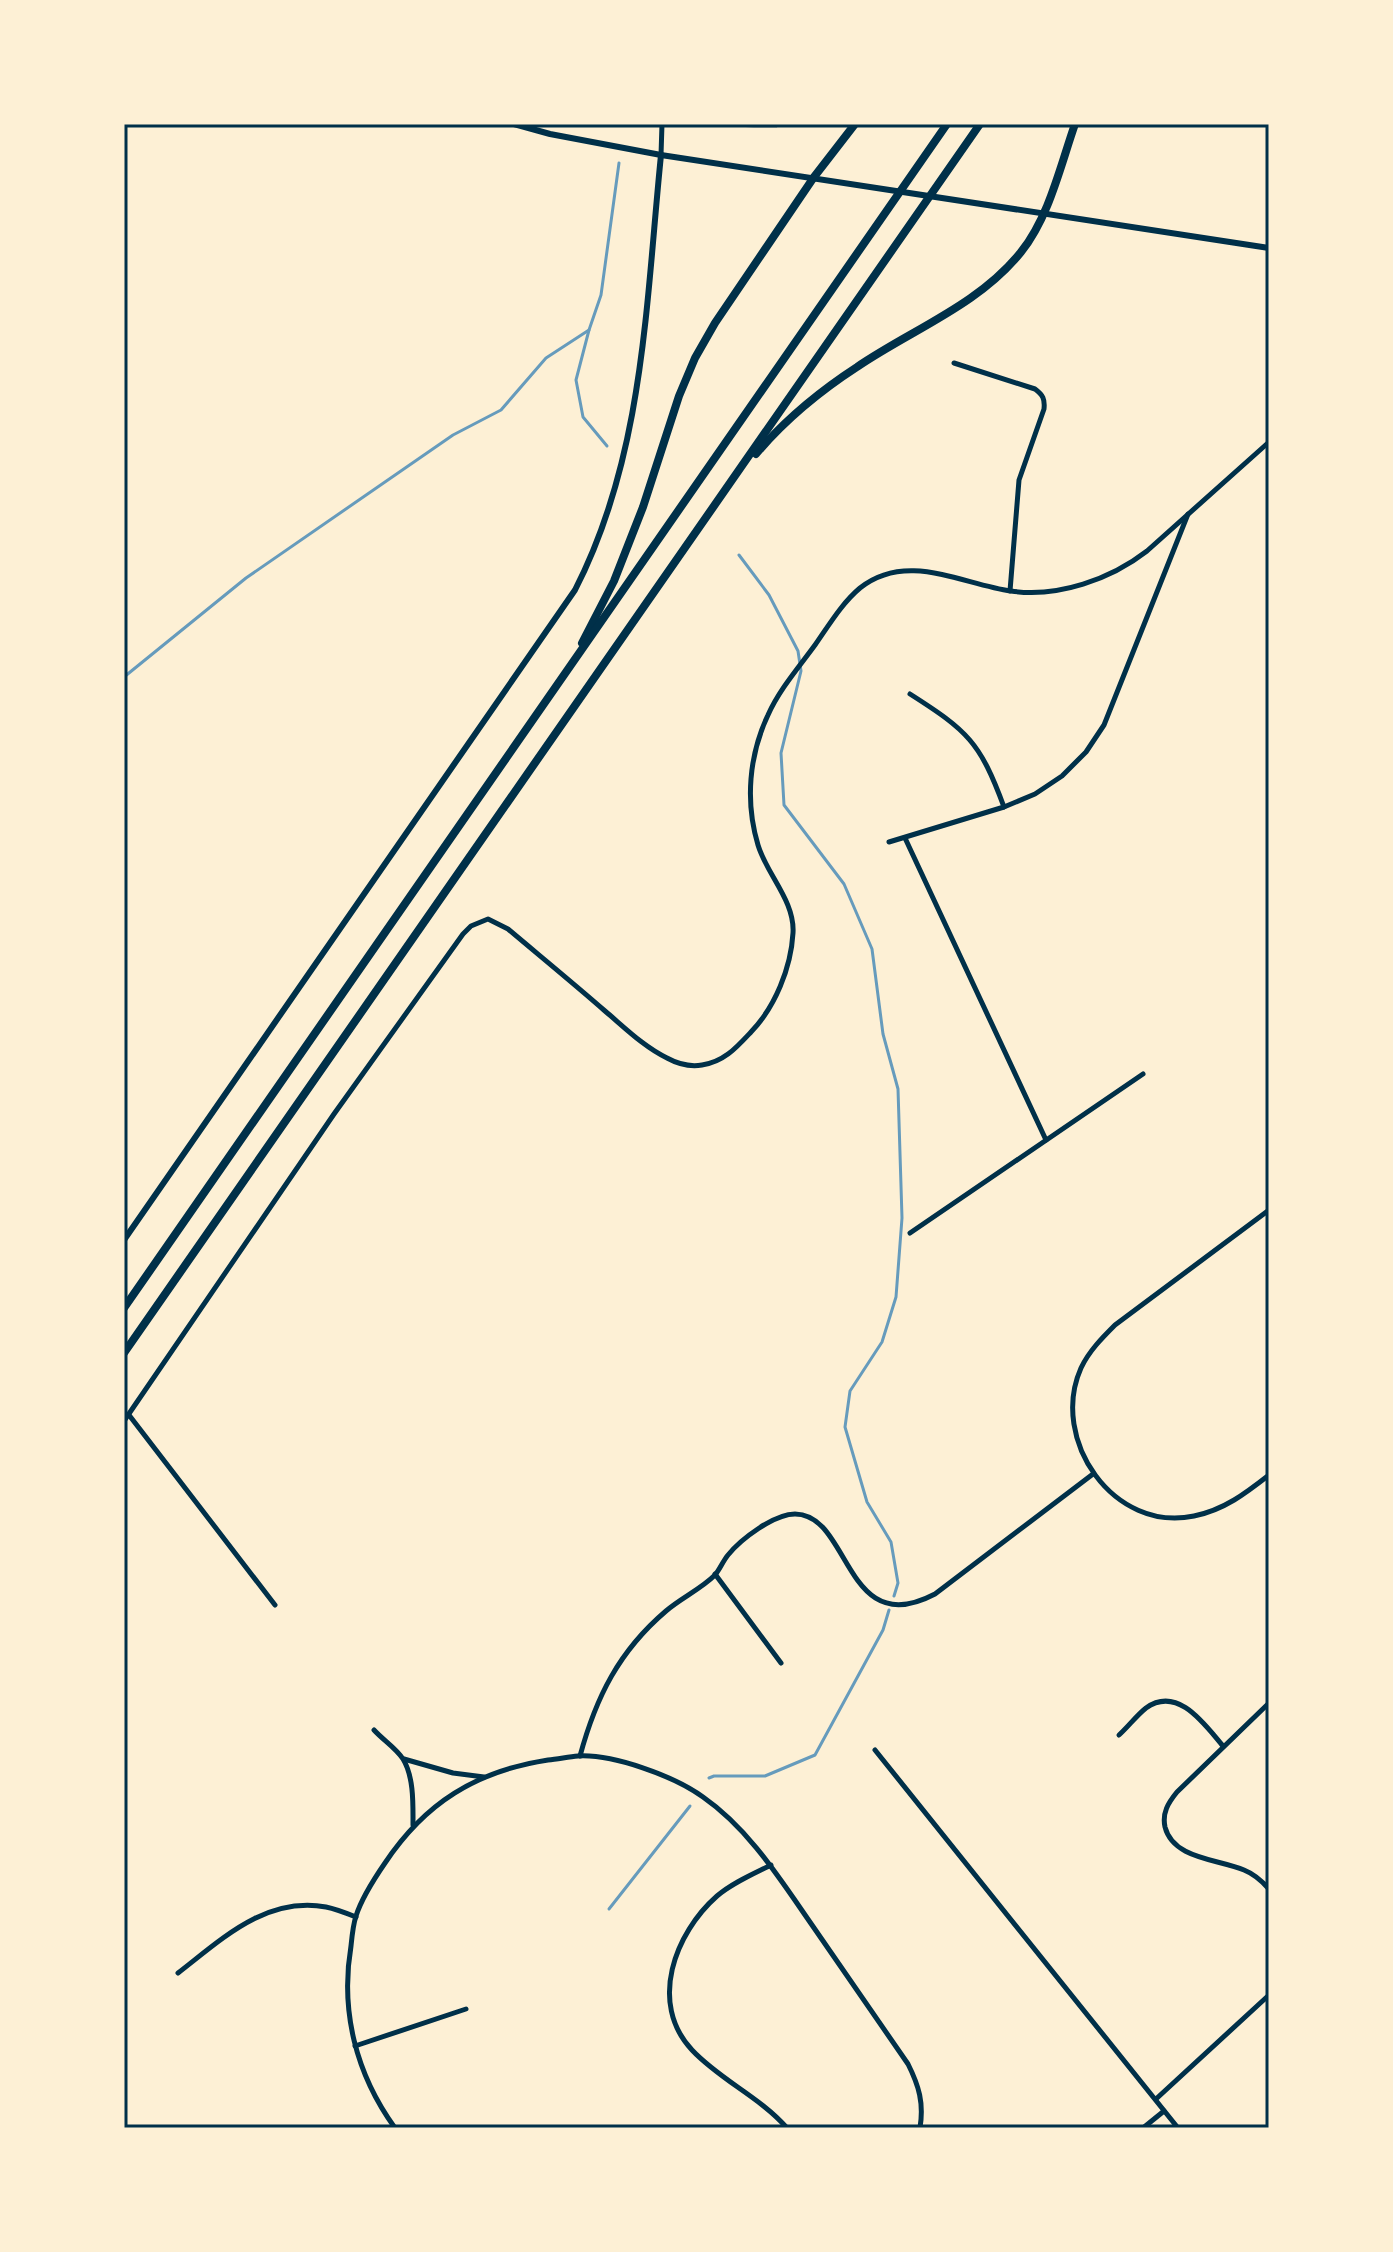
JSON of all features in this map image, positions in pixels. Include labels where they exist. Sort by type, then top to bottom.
[{"type":"highway","points":[[535,718],[578,651],[614,581],[695,358],[715,323],[814,177],[855,124]]},
{"type":"highway","points":[[124,1308],[947,124]]},
{"type":"highway","points":[[124,1353],[980,124]]},
{"type":"highway","points":[[726,488],[765,443],[809,402],[857,367],[967,300],[997,278],[1022,251],[1044,213],[1075,124]]},
{"type":"street","points":[[514,124],[661,155],[1269,248]]},
{"type":"street","points":[[124,1240],[567,602],[593,556],[633,419],[662,124]]},
{"type":"street","points":[[954,363],[1035,389],[1045,401],[1019,480],[1010,591]]},
{"type":"street","points":[[124,1421],[334,1114],[471,926],[488,919],[508,929],[631,1033],[682,1065],[700,1066],[718,1061],[757,1026],[776,997],[788,965],[793,931],[783,893],[771,877],[758,846],[751,813],[751,779],[756,745],[780,694],[843,606],[861,587],[884,575],[910,570],[936,573],[1010,591],[1029,592],[1048,591],[1107,577],[1147,551],[1269,442]]},
{"type":"street","points":[[889,842],[1004,807],[1035,794],[1062,776],[1086,752],[1104,725],[1188,513]]},
{"type":"street","points":[[910,694],[965,732],[981,752],[1004,807]]},
{"type":"street","points":[[905,838],[1046,1140]]},
{"type":"street","points":[[910,1233],[1143,1074]]},
{"type":"street","points":[[1269,1210],[1115,1325],[1095,1345],[1081,1368],[1073,1395],[1073,1423],[1079,1449],[1093,1474],[1112,1494],[1136,1509],[1163,1517],[1192,1517],[1219,1509],[1269,1475]]},
{"type":"street","points":[[129,1415],[275,1605]]},
{"type":"street","points":[[580,1756],[590,1719],[622,1657],[666,1610],[715,1574],[729,1553],[769,1522],[793,1514],[810,1517],[823,1528],[856,1580],[868,1593],[884,1602],[902,1605],[919,1602],[935,1594],[1093,1474]]},
{"type":"street","points":[[715,1574],[781,1663]]},
{"type":"street","points":[[1119,1735],[1150,1706],[1173,1703],[1193,1712],[1223,1746]]},
{"type":"street","points":[[1269,1703],[1177,1792],[1167,1805],[1164,1820],[1167,1835],[1177,1847],[1242,1869],[1255,1875],[1269,1889]]},
{"type":"street","points":[[374,1730],[403,1759],[413,1801],[413,1826]]},
{"type":"street","points":[[875,1750],[1178,2128]]},
{"type":"street","points":[[395,2128],[382,2111],[366,2079],[347,2008],[347,1970],[356,1917],[375,1878],[398,1843],[441,1801],[485,1777],[532,1763],[580,1756],[623,1762],[664,1776],[702,1796],[739,1828],[771,1865],[908,2064],[919,2086],[923,2112],[920,2128]]},
{"type":"street","points":[[403,1759],[453,1773],[485,1777]]},
{"type":"street","points":[[771,1865],[719,1894],[696,1917],[679,1945],[670,1977],[669,2002],[676,2026],[689,2047],[787,2128]]},
{"type":"street","points":[[178,1973],[242,1925],[268,1911],[297,1905],[327,1907],[356,1917]]},
{"type":"street","points":[[1156,2099],[1269,1995]]},
{"type":"street","points":[[355,2046],[466,2009]]},
{"type":"street","points":[[1143,2128],[1164,2111]]},
{"type":"building","points":[[737,124],[778,124],[777,128],[754,128]]},
{"type":"waterway","points":[[124,677],[246,578],[453,435],[501,410],[546,358],[589,330],[601,295],[619,163]]},
{"type":"waterway","points":[[589,330],[576,380],[583,417],[607,446]]},
{"type":"waterway","points":[[739,555],[769,595],[798,651],[801,671],[781,753],[784,805],[844,884],[872,949],[883,1034],[898,1089],[902,1218],[896,1297],[882,1342],[850,1391],[845,1427],[867,1502],[891,1542],[898,1583],[894,1596]]},
{"type":"waterway","points":[[709,1778],[765,1776],[815,1755],[883,1630],[889,1610]]},
{"type":"waterway","points":[[609,1909],[690,1806]]}]
